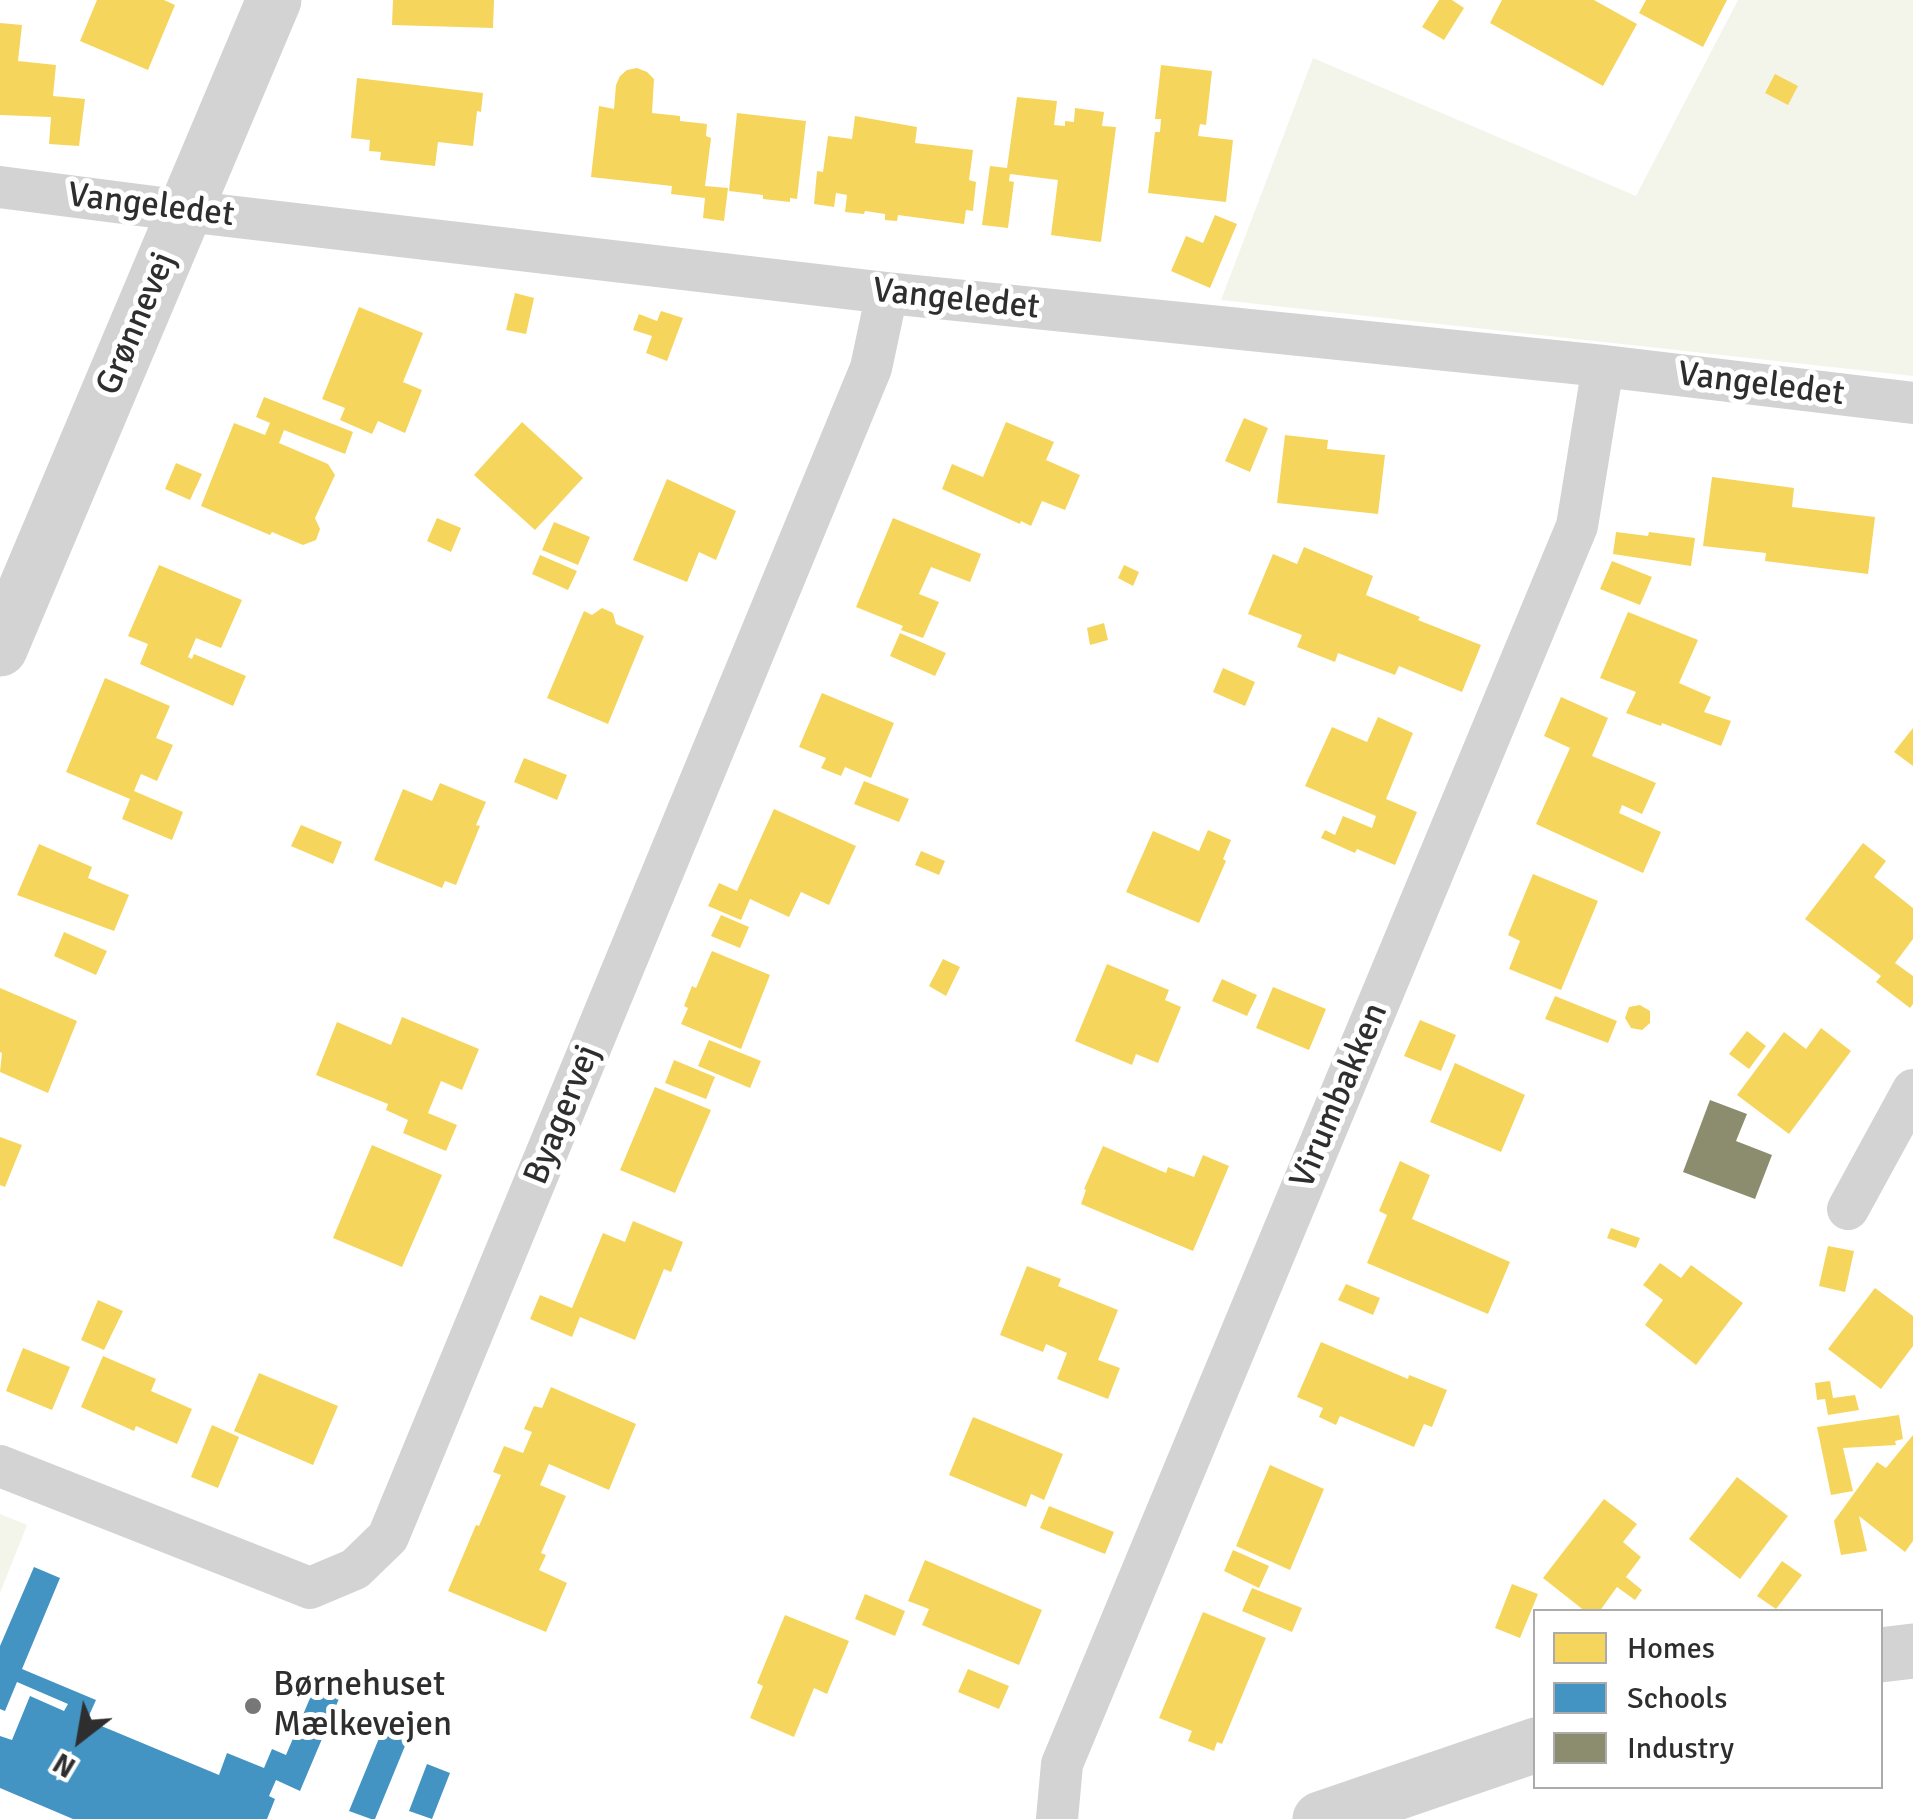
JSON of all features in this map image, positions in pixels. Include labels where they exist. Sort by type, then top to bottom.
[{"type":"street","name":"Grønnevej","points":[[0,649],[274,0]]},
{"type":"street","name":"Vangeledet","points":[[0,187],[888,293],[1604,366],[1913,402]]},
{"type":"street","name":"Byagervej","points":[[0,1466],[310,1588],[355,1570],[388,1537],[871,368],[888,293]]},
{"type":"street","name":"Virumbakken","points":[[1057,1819],[1062,1764],[1577,526],[1604,366]]},
{"type":"street","points":[[1848,1209],[1913,1090]]},
{"type":"street","points":[[1883,1654],[1913,1651]]},
{"type":"street","points":[[1320,1819],[1533,1745]]},
{"type":"shaded area","points":[[1738,0],[1913,0],[1913,376],[1221,300],[1313,58],[1636,196]]},
{"type":"shaded area","points":[[0,1514],[27,1525],[0,1593]]},
{"type":"building: Homes","points":[[97,0],[164,0],[175,5],[148,70],[80,41]]},
{"type":"building: Homes","points":[[393,0],[494,0],[493,28],[392,25]]},
{"type":"building: Homes","points":[[1439,0],[1452,0],[1464,8],[1444,40],[1422,27]]},
{"type":"building: Homes","points":[[1502,0],[1594,0],[1637,24],[1603,86],[1490,23]]},
{"type":"building: Homes","points":[[1646,0],[1727,0],[1703,47],[1639,13]]},
{"type":"building: Homes","points":[[0,23],[22,25],[18,61],[56,65],[53,96],[85,99],[79,146],[49,144],[51,117],[0,115]]},
{"type":"building: Homes","points":[[1161,65],[1212,71],[1206,125],[1200,124],[1198,136],[1233,140],[1226,202],[1148,193],[1155,132],[1160,132],[1161,119],[1155,119]]},
{"type":"building: Homes","points":[[637,68],[654,79],[652,113],[707,124],[706,136],[711,138],[705,186],[728,188],[724,221],[703,218],[705,198],[671,194],[672,186],[591,177],[599,106],[614,109],[620,76]]},
{"type":"building: Homes","points":[[1775,74],[1798,86],[1788,105],[1765,93]]},
{"type":"building: Homes","points":[[357,78],[483,93],[473,146],[438,142],[435,166],[380,160],[381,152],[369,151],[370,140],[351,138]]},
{"type":"building: Homes","points":[[1017,97],[1057,101],[1054,125],[1074,122],[1075,108],[1104,112],[1102,126],[1116,127],[1101,242],[1051,235],[1058,180],[1010,174],[1009,181],[1014,182],[1008,228],[982,225],[990,166],[1007,168]]},
{"type":"building: Homes","points":[[737,113],[806,121],[797,199],[763,199],[763,195],[729,191]]},
{"type":"building: Homes","points":[[855,116],[917,127],[915,143],[973,150],[969,180],[976,182],[973,211],[966,210],[964,224],[898,215],[897,221],[885,220],[885,214],[845,212],[847,195],[836,193],[834,207],[814,204],[817,171],[823,172],[828,136],[852,139]]},
{"type":"building: Homes","points":[[1215,215],[1237,224],[1210,288],[1171,271],[1186,236],[1203,243]]},
{"type":"building: Homes","points":[[515,293],[534,298],[526,334],[506,330]]},
{"type":"building: Homes","points":[[359,307],[423,333],[403,382],[422,390],[405,433],[378,421],[372,434],[340,420],[345,408],[322,399]]},
{"type":"building: Homes","points":[[661,311],[683,318],[667,361],[646,353],[652,336],[633,330],[639,314],[657,321]]},
{"type":"building: Homes","points":[[264,397],[353,432],[345,454],[284,430],[279,443],[328,464],[335,475],[315,518],[320,529],[316,540],[303,545],[201,506],[234,423],[265,435],[270,423],[256,417]]},
{"type":"building: Homes","points":[[1244,418],[1268,428],[1250,472],[1225,461]]},
{"type":"building: Homes","points":[[522,422],[583,478],[535,530],[474,475]]},
{"type":"building: Homes","points":[[1006,422],[1054,442],[1046,460],[1080,475],[1065,510],[1042,501],[1031,526],[942,489],[952,464],[983,477]]},
{"type":"building: Homes","points":[[1285,435],[1328,440],[1327,449],[1385,455],[1378,514],[1277,503]]},
{"type":"building: Homes","points":[[176,463],[202,474],[190,500],[165,489]]},
{"type":"building: Homes","points":[[1712,477],[1794,488],[1792,507],[1875,517],[1868,574],[1765,561],[1766,553],[1703,546]]},
{"type":"building: Homes","points":[[667,479],[736,511],[716,560],[699,552],[687,582],[633,560]]},
{"type":"building: Homes","points":[[437,518],[461,528],[451,552],[427,541]]},
{"type":"building: Homes","points":[[893,518],[981,554],[970,582],[931,567],[919,594],[939,602],[923,638],[856,607]]},
{"type":"building: Homes","points":[[554,522],[590,537],[578,565],[542,550]]},
{"type":"building: Homes","points":[[1616,532],[1695,538],[1691,566],[1613,554]]},
{"type":"building: Homes","points":[[1304,547],[1373,576],[1366,595],[1481,645],[1462,692],[1399,666],[1395,675],[1338,653],[1335,662],[1297,647],[1302,635],[1248,614],[1273,554],[1297,564]]},
{"type":"building: Homes","points":[[540,555],[577,571],[568,590],[532,574]]},
{"type":"building: Homes","points":[[1612,561],[1652,577],[1640,605],[1600,589]]},
{"type":"building: Homes","points":[[159,565],[242,600],[221,648],[196,638],[188,657],[192,659],[194,654],[246,676],[233,706],[140,664],[148,644],[128,636]]},
{"type":"building: Homes","points":[[1124,565],[1139,572],[1133,586],[1118,578]]},
{"type":"building: Homes","points":[[602,608],[613,613],[616,624],[644,636],[608,724],[547,698],[584,611],[592,615]]},
{"type":"building: Homes","points":[[1628,612],[1698,640],[1679,683],[1711,697],[1704,712],[1731,721],[1721,746],[1626,713],[1636,692],[1600,678]]},
{"type":"building: Homes","points":[[1104,623],[1108,640],[1090,645],[1087,628]]},
{"type":"building: Homes","points":[[900,633],[946,653],[935,676],[890,656]]},
{"type":"building: Homes","points":[[1223,668],[1255,682],[1245,706],[1213,692]]},
{"type":"building: Homes","points":[[105,678],[170,706],[156,738],[173,745],[157,781],[141,774],[134,791],[183,812],[172,840],[122,819],[130,799],[66,772]]},
{"type":"building: Homes","points":[[822,693],[894,723],[871,778],[845,767],[841,776],[821,768],[826,758],[799,747]]},
{"type":"building: Homes","points":[[1561,697],[1608,718],[1592,756],[1656,783],[1642,814],[1622,805],[1619,813],[1661,832],[1643,873],[1536,824],[1570,748],[1544,736]]},
{"type":"building: Homes","points":[[1378,717],[1413,733],[1386,799],[1417,812],[1395,865],[1321,838],[1325,830],[1335,835],[1343,816],[1372,828],[1376,816],[1305,786],[1332,727],[1367,742]]},
{"type":"building: Homes","points":[[1913,728],[1913,766],[1894,752]]},
{"type":"building: Homes","points":[[524,758],[567,775],[557,800],[514,782]]},
{"type":"building: Homes","points":[[864,781],[909,799],[899,822],[854,804]]},
{"type":"building: Homes","points":[[440,783],[486,802],[456,885],[445,881],[442,888],[374,860],[403,789],[432,801]]},
{"type":"building: Homes","points":[[774,809],[856,846],[829,905],[801,892],[789,917],[750,899],[741,920],[708,906],[719,883],[737,891]]},
{"type":"building: Homes","points":[[301,825],[342,842],[333,864],[291,846]]},
{"type":"building: Homes","points":[[1208,830],[1231,840],[1199,923],[1126,892],[1153,831],[1199,851]]},
{"type":"building: Homes","points":[[1863,843],[1886,861],[1874,877],[1913,908],[1913,939],[1895,963],[1913,976],[1910,1008],[1876,982],[1881,976],[1805,919]]},
{"type":"building: Homes","points":[[39,844],[92,867],[88,878],[129,895],[114,931],[17,895]]},
{"type":"building: Homes","points":[[921,851],[945,861],[939,875],[915,865]]},
{"type":"building: Homes","points":[[1533,874],[1598,901],[1561,990],[1509,969],[1520,941],[1508,935]]},
{"type":"building: Homes","points":[[721,915],[749,927],[740,948],[711,936]]},
{"type":"building: Homes","points":[[64,932],[107,951],[96,975],[54,956]]},
{"type":"building: Homes","points":[[712,951],[770,975],[741,1049],[681,1024],[692,986],[696,988]]},
{"type":"building: Homes","points":[[943,959],[960,967],[946,996],[929,986]]},
{"type":"building: Homes","points":[[1107,964],[1169,990],[1165,1000],[1181,1007],[1158,1063],[1136,1054],[1132,1065],[1075,1041]]},
{"type":"building: Homes","points":[[1222,979],[1257,995],[1247,1016],[1212,1001]]},
{"type":"building: Homes","points":[[1273,987],[1326,1009],[1309,1050],[1256,1028]]},
{"type":"building: Homes","points":[[0,988],[77,1021],[48,1093],[0,1072]]},
{"type":"building: Homes","points":[[1555,996],[1617,1021],[1608,1043],[1545,1019]]},
{"type":"building: Homes","points":[[1640,1005],[1650,1011],[1650,1023],[1642,1030],[1631,1028],[1625,1018],[1629,1007]]},
{"type":"building: Homes","points":[[402,1017],[479,1049],[462,1090],[441,1081],[428,1113],[457,1125],[446,1151],[403,1133],[408,1120],[386,1110],[388,1104],[316,1075],[337,1022],[391,1045]]},
{"type":"building: Homes","points":[[1420,1020],[1456,1035],[1441,1071],[1404,1056]]},
{"type":"building: Homes","points":[[1821,1028],[1851,1051],[1789,1134],[1737,1095],[1784,1032],[1806,1049]]},
{"type":"building: Homes","points":[[1747,1031],[1766,1046],[1749,1069],[1729,1054]]},
{"type":"building: Homes","points":[[709,1040],[761,1061],[750,1088],[698,1066]]},
{"type":"building: Homes","points":[[674,1060],[715,1077],[706,1099],[665,1083]]},
{"type":"building: Homes","points":[[1455,1063],[1525,1095],[1501,1152],[1430,1122]]},
{"type":"building: Homes","points":[[655,1087],[711,1110],[675,1193],[620,1170]]},
{"type":"building: Homes","points":[[0,1137],[22,1145],[5,1187],[0,1185]]},
{"type":"building: Homes","points":[[372,1145],[442,1175],[402,1267],[333,1238]]},
{"type":"building: Homes","points":[[1103,1146],[1166,1173],[1168,1167],[1194,1177],[1203,1155],[1229,1166],[1193,1251],[1081,1204]]},
{"type":"building: Homes","points":[[1400,1161],[1430,1175],[1412,1219],[1510,1262],[1488,1314],[1367,1263],[1387,1215],[1379,1211]]},
{"type":"building: Homes","points":[[633,1221],[683,1242],[671,1272],[664,1269],[635,1340],[580,1317],[572,1337],[530,1319],[540,1295],[572,1308],[603,1233],[625,1242]]},
{"type":"building: Homes","points":[[1611,1228],[1640,1238],[1636,1248],[1607,1238]]},
{"type":"building: Homes","points":[[1828,1246],[1854,1251],[1845,1292],[1819,1286]]},
{"type":"building: Homes","points":[[1660,1263],[1681,1278],[1691,1265],[1743,1303],[1696,1365],[1645,1325],[1663,1300],[1643,1285]]},
{"type":"building: Homes","points":[[1027,1266],[1061,1279],[1058,1286],[1118,1310],[1098,1360],[1120,1368],[1108,1399],[1057,1379],[1067,1353],[1046,1344],[1043,1352],[1000,1335]]},
{"type":"building: Homes","points":[[1346,1284],[1380,1298],[1373,1315],[1338,1300]]},
{"type":"building: Homes","points":[[1875,1288],[1913,1316],[1913,1346],[1881,1389],[1828,1349]]},
{"type":"building: Homes","points":[[98,1300],[123,1311],[104,1350],[81,1340]]},
{"type":"building: Homes","points":[[1321,1342],[1408,1379],[1409,1375],[1447,1390],[1432,1427],[1424,1424],[1414,1447],[1340,1416],[1336,1425],[1319,1417],[1323,1408],[1297,1397]]},
{"type":"building: Homes","points":[[23,1348],[70,1367],[52,1410],[6,1391]]},
{"type":"building: Homes","points":[[103,1356],[156,1379],[151,1391],[192,1409],[177,1444],[136,1426],[134,1431],[81,1407]]},
{"type":"building: Homes","points":[[259,1373],[338,1406],[313,1465],[234,1431]]},
{"type":"building: Homes","points":[[1830,1381],[1833,1398],[1855,1395],[1859,1410],[1828,1415],[1825,1399],[1817,1400],[1815,1383]]},
{"type":"building: Homes","points":[[551,1387],[636,1424],[609,1490],[549,1464],[540,1485],[566,1496],[541,1553],[546,1555],[539,1570],[567,1583],[546,1632],[448,1591],[501,1475],[493,1472],[504,1446],[523,1453],[532,1432],[524,1429],[534,1406],[542,1408]]},
{"type":"building: Homes","points":[[1899,1415],[1903,1439],[1895,1441],[1896,1445],[1843,1448],[1853,1491],[1831,1495],[1817,1427]]},
{"type":"building: Homes","points":[[973,1417],[1063,1454],[1044,1500],[1031,1494],[1026,1507],[949,1475]]},
{"type":"building: Homes","points":[[212,1425],[239,1437],[218,1488],[191,1477]]},
{"type":"building: Homes","points":[[1913,1435],[1913,1541],[1905,1552],[1859,1516],[1867,1551],[1841,1555],[1834,1521],[1877,1462],[1886,1468]]},
{"type":"building: Homes","points":[[1270,1465],[1324,1489],[1290,1570],[1236,1546]]},
{"type":"building: Homes","points":[[1737,1477],[1788,1516],[1740,1579],[1689,1539]]},
{"type":"building: Homes","points":[[1604,1499],[1637,1524],[1623,1542],[1641,1557],[1626,1577],[1642,1590],[1635,1600],[1617,1587],[1601,1609],[1582,1609],[1543,1578]]},
{"type":"building: Homes","points":[[1049,1506],[1114,1532],[1105,1554],[1040,1528]]},
{"type":"building: Homes","points":[[1233,1550],[1269,1566],[1259,1588],[1224,1571]]},
{"type":"building: Homes","points":[[925,1560],[1042,1610],[1019,1665],[922,1625],[929,1609],[908,1601]]},
{"type":"building: Homes","points":[[1782,1561],[1802,1575],[1776,1609],[1757,1596]]},
{"type":"building: Homes","points":[[1512,1584],[1538,1594],[1520,1638],[1495,1628]]},
{"type":"building: Homes","points":[[1252,1588],[1302,1608],[1292,1632],[1242,1611]]},
{"type":"building: Homes","points":[[865,1594],[905,1611],[895,1636],[855,1619]]},
{"type":"building: Homes","points":[[1203,1612],[1266,1638],[1222,1744],[1217,1742],[1214,1751],[1188,1741],[1192,1731],[1159,1718]]},
{"type":"building: Homes","points":[[785,1615],[849,1641],[827,1694],[814,1688],[794,1737],[750,1718],[763,1686],[757,1683]]},
{"type":"building: Homes","points":[[968,1669],[1009,1686],[999,1709],[958,1692]]},
{"type":"building: Schools","points":[[34,1567],[60,1578],[22,1669],[96,1700],[87,1720],[219,1775],[227,1753],[264,1768],[272,1749],[286,1755],[316,1684],[341,1694],[300,1791],[276,1780],[269,1796],[275,1799],[267,1819],[73,1819],[0,1788],[0,1736],[12,1740],[30,1696],[64,1711],[68,1704],[17,1682],[5,1711],[0,1709],[0,1646]]},
{"type":"building: Schools","points":[[389,1714],[414,1724],[375,1819],[371,1819],[349,1811]]},
{"type":"building: Schools","points":[[427,1764],[450,1773],[432,1819],[409,1811]]},
{"type":"building: Industry","points":[[1710,1100],[1747,1114],[1736,1141],[1772,1155],[1755,1199],[1683,1172]]},
{"type":"place","name":"Børnehuset Mælkevejen","points":[[253,1706]]}]
